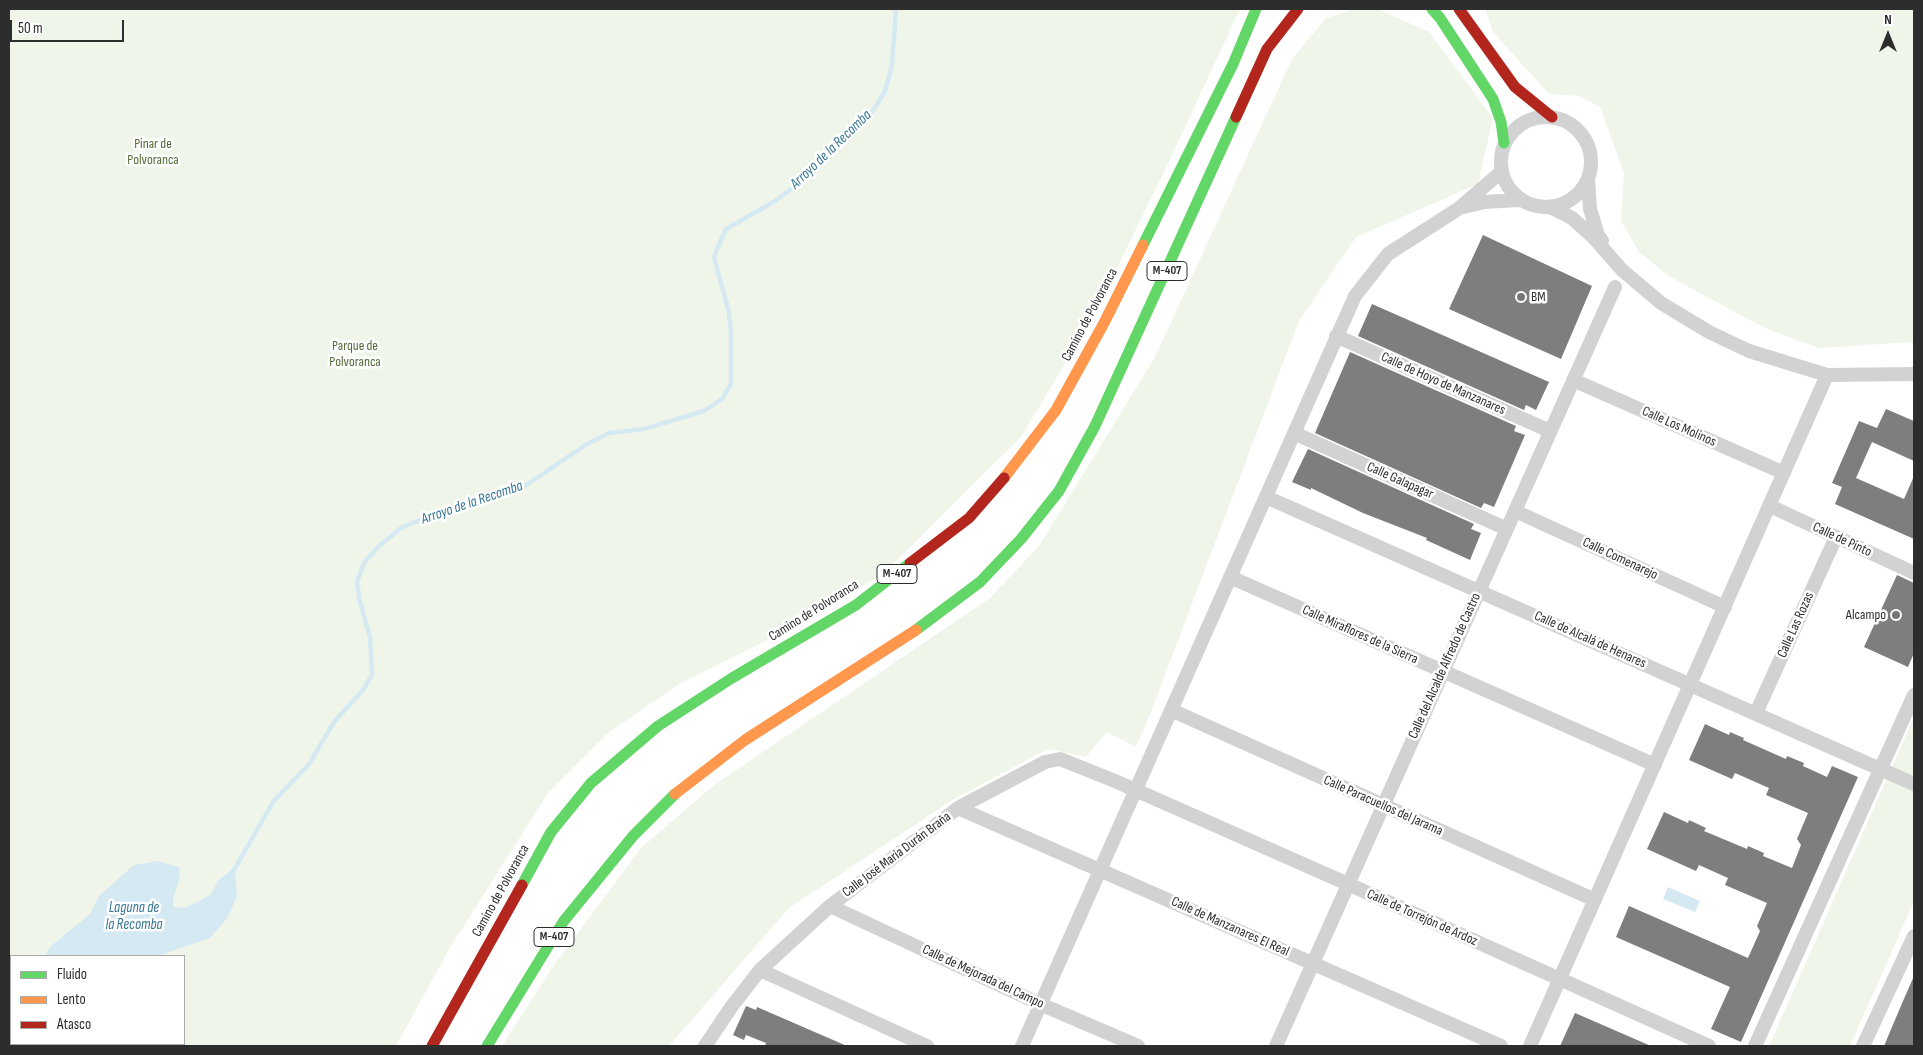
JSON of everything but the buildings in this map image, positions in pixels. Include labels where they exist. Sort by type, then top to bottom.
[{"type":"highway","name":"Camino de Polvoranca","points":[[427,1044],[551,832],[591,783],[658,726],[732,678],[856,605],[969,518],[1009,472],[1056,410],[1104,324],[1233,64],[1256,9]]},
{"type":"highway","name":"M-407","points":[[487,1046],[563,922],[633,836],[674,795],[746,740],[912,633],[980,582],[1021,539],[1059,490],[1103,408],[1268,48],[1298,9]]},
{"type":"highway","points":[[1432,9],[1494,99],[1501,122],[1504,143]]},
{"type":"highway","points":[[1459,9],[1485,47],[1516,86],[1552,117]]},
{"type":"highway","points":[[1467,9],[1485,47]]},
{"type":"highway","name":"M-407","points":[[520,864],[551,832]]},
{"type":"highway","name":"M-407","points":[[427,1044],[434,1018]]},
{"type":"street","points":[[1520,200],[1508,188],[1501,172],[1500,158],[1504,143],[1512,131],[1524,122],[1538,117],[1552,117],[1565,121],[1577,129],[1585,139],[1591,159],[1588,179],[1590,209],[1598,235],[1614,261]]},
{"type":"street","points":[[1022,1046],[1355,296],[1388,254],[1458,208],[1501,172]]},
{"type":"street","points":[[1458,208],[1484,202],[1520,200],[1541,208],[1552,208],[1574,198],[1588,179]]},
{"type":"street","points":[[1552,208],[1572,218],[1593,237],[1622,270],[1661,303],[1709,332],[1749,351],[1827,375],[1914,374]]},
{"type":"street","name":"Calle del Alcalde Alfredo de Castro","points":[[1276,1046],[1615,287]]},
{"type":"street","name":"Calle de Hoyo de Manzanares","points":[[1336,336],[1550,431]]},
{"type":"street","points":[[1530,1046],[1827,375]]},
{"type":"street","name":"Calle Los Molinos","points":[[1573,380],[1784,473]]},
{"type":"street","name":"Calle Galapagar","points":[[1294,433],[1507,529]]},
{"type":"street","name":"Calle de Alcalá de Henares","points":[[1266,497],[1914,784]]},
{"type":"street","name":"Calle de Pinto","points":[[1770,506],[1914,573]]},
{"type":"street","name":"Calle Comenarejo","points":[[1515,511],[1725,607]]},
{"type":"street","name":"Calle Las Rozas","points":[[1756,713],[1836,537]]},
{"type":"street","name":"Calle Miraflores de la Sierra","points":[[1230,577],[1655,766]]},
{"type":"street","points":[[1755,1046],[1914,695]]},
{"type":"street","name":"Calle Paracuellos del Jarama","points":[[1171,710],[1595,900]]},
{"type":"street","name":"Calle José María Durán Braña","points":[[707,1046],[732,1006],[760,970],[830,906],[958,808],[1046,762],[1060,759],[1135,790]]},
{"type":"street","name":"Calle de Torrejón de Ardoz","points":[[1135,790],[1709,1046]]},
{"type":"street","name":"Calle de Manzanares El Real","points":[[958,808],[1502,1046]]},
{"type":"street","name":"Calle de Mejorada del Campo","points":[[830,906],[1040,1004],[1138,1046]]},
{"type":"street","points":[[1863,1046],[1914,936]]},
{"type":"street","points":[[760,970],[927,1046]]},
{"type":"green space","name":"Parque de Polvoranca","points":[[9,9],[1240,9],[1165,170],[1091,321],[1021,437],[884,573],[798,625],[681,683],[608,733],[548,793],[448,951],[396,1046],[9,1046]]},
{"type":"green space","points":[[1378,9],[1429,32],[1493,118],[1478,184],[1356,237],[1299,321],[1151,712],[1136,747],[1107,732],[1086,757],[1048,749],[954,799],[789,908],[669,1046],[502,1046],[554,965],[641,848],[714,785],[990,598],[1039,546],[1155,357],[1292,59],[1326,18],[1351,10]]},
{"type":"green space","points":[[1485,9],[1914,9],[1914,342],[1819,348],[1765,328],[1670,277],[1639,252],[1621,221],[1624,173],[1600,107],[1579,96],[1549,94],[1493,32]]},
{"type":"green space","points":[[1914,717],[1914,901],[1850,1046],[1769,1046]]},
{"type":"water","name":"Laguna de la Recomba","points":[[158,861],[179,867],[180,877],[173,899],[173,907],[185,908],[210,895],[219,880],[235,867],[237,896],[228,917],[210,938],[161,955],[46,955],[50,947],[90,914],[99,896],[134,865]]},
{"type":"water","points":[[1668,887],[1700,901],[1695,912],[1663,899]]},
{"type":"water","points":[[10,1026],[10,1045],[126,1045],[9,1046]]},
{"type":"waterway","name":"Arroyo de la Recomba","points":[[234,870],[273,802],[309,764],[334,722],[363,690],[372,675],[370,637],[360,602],[357,582],[364,563],[378,547],[401,528],[429,516],[467,507],[519,490],[587,444],[609,433],[644,429],[704,411],[722,399],[731,384],[731,333],[729,312],[714,257],[717,249],[726,229],[775,201],[806,178],[873,111],[885,91],[892,65],[896,9]]},
{"type":"traffic: fast","points":[[1143,245],[1233,64],[1256,9]]},
{"type":"traffic: fast","points":[[1432,9],[1440,18],[1493,99],[1501,122],[1504,143]]},
{"type":"traffic: fast","points":[[916,630],[980,582],[1021,539],[1059,491],[1095,426],[1236,117]]},
{"type":"traffic: fast","points":[[522,885],[551,832],[591,783],[658,726],[732,678],[856,605],[910,563]]},
{"type":"traffic: fast","points":[[487,1046],[563,922],[633,836],[675,794]]},
{"type":"traffic: slow","points":[[1004,478],[1056,410],[1104,323],[1143,245]]},
{"type":"traffic: slow","points":[[675,794],[745,740],[916,630]]},
{"type":"traffic: jam","points":[[1236,117],[1267,49],[1298,9]]},
{"type":"traffic: jam","points":[[1459,9],[1515,87],[1552,117]]},
{"type":"traffic: jam","points":[[910,563],[969,518],[1004,478]]},
{"type":"traffic: jam","points":[[432,1046],[522,885]]},
{"type":"place","name":"BM","points":[[1521,297]]},
{"type":"place","name":"Alcampo","points":[[1896,615]]},
{"type":"park label","name":"Pinar de Polvoranca","points":[[153,152]]}]
